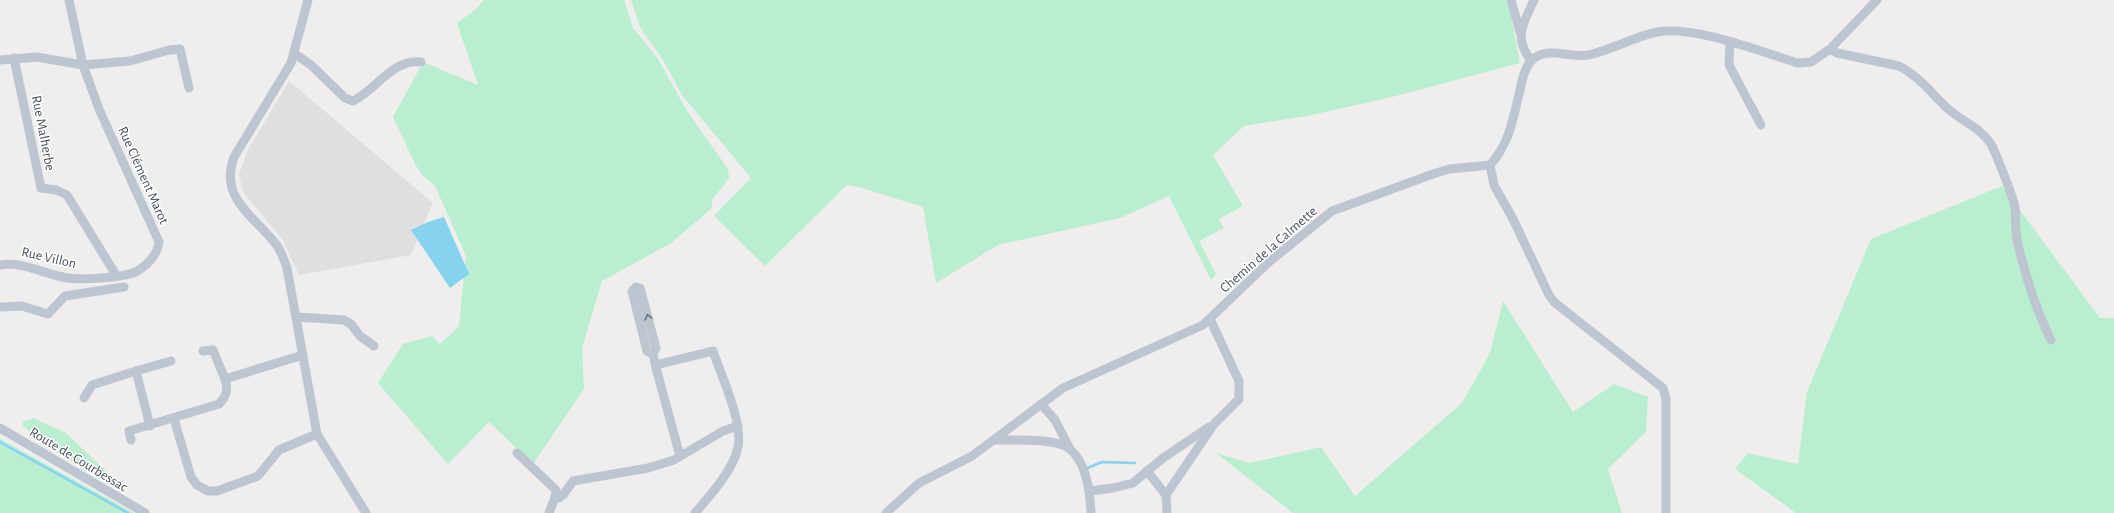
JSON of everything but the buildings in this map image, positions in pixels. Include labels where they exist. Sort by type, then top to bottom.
[{"type":"street","name":"Rue Clément Marot","points":[[69,0],[83,65],[99,109],[159,242],[158,251],[144,265],[132,273],[116,275]]},
{"type":"street","points":[[308,0],[295,54],[278,86],[234,157],[230,168],[233,192],[239,204],[276,244],[282,254],[287,268],[317,434],[366,513]]},
{"type":"street","points":[[1511,0],[1524,52],[1531,61]]},
{"type":"street","points":[[1520,32],[1534,0]]},
{"type":"street","points":[[1666,513],[1666,400],[1663,388],[1655,379],[1554,302],[1549,295],[1513,219],[1494,186],[1490,165],[1501,153],[1509,134],[1525,70],[1531,61],[1549,53],[1587,56],[1639,36],[1659,32],[1678,31],[1696,33],[1798,63],[1811,62],[1830,50],[1877,0]]},
{"type":"street","points":[[1730,43],[1729,65],[1761,125]]},
{"type":"street","points":[[0,60],[37,57],[83,65],[130,61],[169,50],[180,49],[189,88]]},
{"type":"street","points":[[1830,50],[1837,53],[1899,66],[1907,70],[1928,88],[1946,107],[1978,130],[1990,144],[2013,199],[2017,238],[2035,307],[2051,340]]},
{"type":"street","points":[[295,54],[311,65],[345,98],[353,101],[364,96],[396,68],[410,61],[421,62]]},
{"type":"street","name":"Rue Malherbe","points":[[14,58],[41,188],[56,190],[67,195],[116,275]]},
{"type":"street","name":"Chemin de la Calmette","points":[[886,513],[919,483],[972,456],[996,440],[1063,388],[1203,325],[1269,262],[1332,211],[1438,172],[1471,166],[1490,165]]},
{"type":"street","name":"Rue Villon","points":[[0,265],[13,263],[68,278],[116,275]]},
{"type":"street","points":[[0,307],[22,306],[48,314],[66,296],[124,287]]},
{"type":"street","points":[[653,354],[647,351],[632,291],[636,287],[640,288],[656,348],[653,354],[656,368],[680,456]]},
{"type":"street","points":[[296,317],[344,320],[351,324],[360,336],[374,346]]},
{"type":"street","points":[[1166,495],[1214,424],[1239,398],[1239,381],[1210,319]]},
{"type":"street","points":[[131,440],[129,431],[174,419],[219,404],[225,399],[227,390],[225,379],[213,350],[203,351]]},
{"type":"street","points":[[656,368],[660,364],[713,351],[738,426],[738,446],[730,469],[696,513]]},
{"type":"street","points":[[225,379],[303,355]]},
{"type":"street","points":[[84,398],[92,385],[171,361]]},
{"type":"street","points":[[136,371],[150,426]]},
{"type":"street","points":[[1041,404],[1055,420],[1070,449],[1082,467],[1090,491],[1091,513]]},
{"type":"street","points":[[174,419],[191,477],[197,485],[208,491],[217,491],[258,476],[279,450],[317,434]]},
{"type":"street","points":[[1090,491],[1113,488],[1133,483],[1163,458],[1214,424]]},
{"type":"street","points":[[555,497],[559,498],[564,494],[573,481],[648,468],[674,460],[723,431],[738,426]]},
{"type":"street","name":"Route de Courbessac","points":[[0,428],[145,513]]},
{"type":"street","points":[[996,440],[1043,442],[1056,444],[1070,449]]},
{"type":"street","points":[[517,453],[556,490],[549,513]]},
{"type":"street","points":[[1147,471],[1166,495],[1167,513]]},
{"type":"shaded area","points":[[289,81],[433,203],[411,255],[299,275],[282,239],[243,192],[239,174],[248,150]]},
{"type":"green space","points":[[484,0],[624,0],[633,28],[658,59],[687,111],[728,169],[729,178],[712,200],[712,208],[671,243],[602,281],[582,348],[584,389],[533,464],[489,422],[448,464],[378,383],[403,344],[432,336],[440,344],[459,326],[466,256],[435,186],[422,175],[415,164],[393,117],[423,62],[478,85],[457,23],[476,9]]},
{"type":"green space","points":[[631,0],[1508,0],[1520,63],[1392,97],[1307,116],[1244,126],[1213,155],[1243,206],[1219,219],[1224,228],[1199,241],[1216,274],[1211,280],[1169,196],[1120,218],[998,245],[936,283],[923,207],[862,188],[847,185],[765,266],[714,216],[751,178],[682,95],[663,60],[640,27]]},
{"type":"green space","points":[[2002,186],[2100,318],[2114,318],[2114,513],[1796,513],[1735,469],[1748,453],[1798,464],[1807,392],[1871,239]]},
{"type":"green space","points":[[1503,301],[1573,412],[1614,384],[1648,397],[1646,432],[1608,469],[1622,513],[1293,513],[1216,453],[1250,463],[1321,447],[1355,496],[1462,403],[1490,353]]},
{"type":"green space","points":[[33,418],[66,433],[106,471],[107,477],[94,471],[92,473],[54,451],[23,426],[23,422]]},
{"type":"green space","points":[[0,439],[134,513],[0,513]]},
{"type":"water","points":[[444,217],[469,274],[450,288],[411,230],[428,222]]},
{"type":"waterway","points":[[0,442],[128,513]]},
{"type":"waterway","points":[[1085,469],[1102,462],[1135,463]]}]
